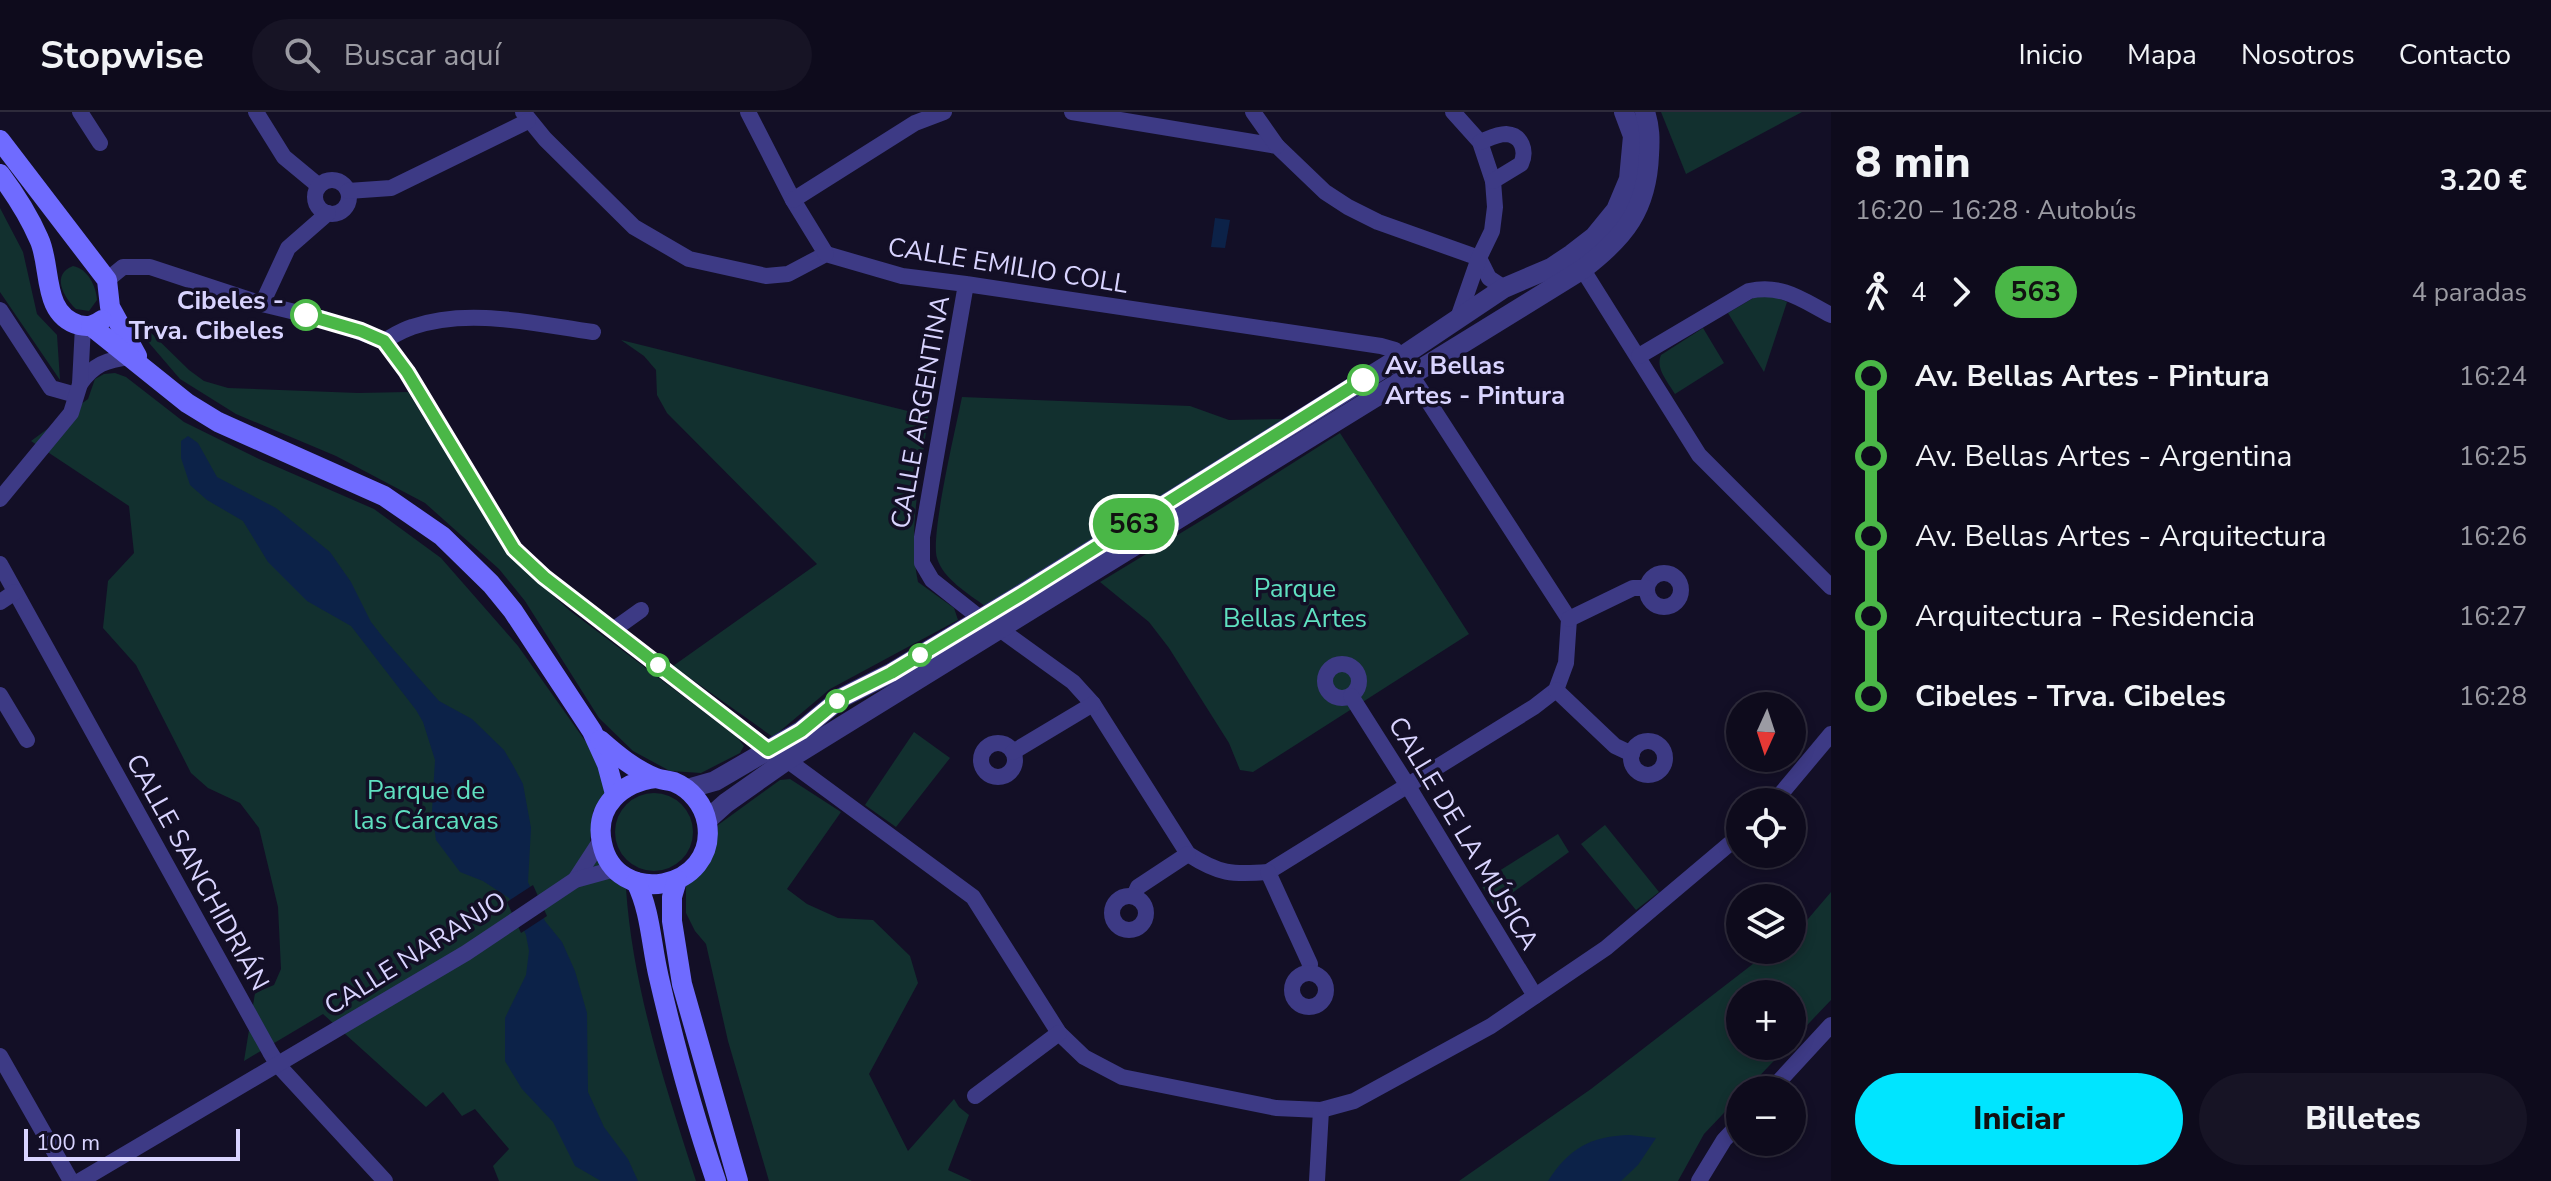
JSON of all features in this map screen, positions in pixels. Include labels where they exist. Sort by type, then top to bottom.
[{"type":"main road","points":[[0,140],[107,280],[110,307],[137,362]]},
{"type":"main road","points":[[0,174],[39,239],[48,271],[49,289],[55,304],[66,318],[87,326],[187,403],[218,422],[384,496],[442,536],[491,584],[513,611],[592,731],[607,764],[615,794]]},
{"type":"main road","points":[[48,271],[59,256],[68,253],[88,256]]},
{"type":"main road","points":[[87,326],[106,316],[110,307]]},
{"type":"main road","points":[[592,731],[620,758],[656,778]]},
{"type":"main road","points":[[656,778],[673,781],[687,789],[700,803],[707,820],[705,848],[689,872],[663,885],[636,882],[615,869],[601,840],[601,825],[605,810],[615,794],[640,780],[656,778]]},
{"type":"main road","points":[[677,880],[672,897],[672,921],[682,984],[738,1181]]},
{"type":"main road","points":[[636,882],[646,902],[658,973],[681,1071],[716,1181]]},
{"type":"street","points":[[80,112],[100,143]]},
{"type":"street","points":[[256,112],[284,157],[319,186]]},
{"type":"street","points":[[348,191],[391,188],[526,116],[634,227],[689,259],[766,276],[788,274],[826,254],[793,200],[748,112]]},
{"type":"street","points":[[793,200],[911,118],[944,112]]},
{"type":"street","points":[[1072,112],[1277,146]]},
{"type":"street","points":[[1253,112],[1277,146],[1325,192],[1378,222],[1479,258],[1489,278],[1504,288]]},
{"type":"street","points":[[1453,112],[1480,142],[1493,181],[1495,207],[1492,231],[1457,321]]},
{"type":"street","points":[[707,820],[787,760],[1001,630],[1406,365],[1457,321],[1504,288],[1551,268],[1578,262],[1616,210],[1629,179],[1633,136],[1624,112]]},
{"type":"street","points":[[687,789],[715,781],[801,731],[841,698],[891,673],[1578,262],[1609,249],[1633,218],[1648,184],[1650,129],[1645,112]]},
{"type":"street","points":[[1480,142],[1506,134],[1516,137],[1523,145],[1521,164],[1493,181]]},
{"type":"street","points":[[262,304],[288,248],[328,213],[342,210],[348,201],[348,191],[342,183],[332,180],[319,186]]},
{"type":"street","points":[[319,186],[316,202],[328,213]]},
{"type":"street","name":"CALLE EMILIO COLL","points":[[826,254],[902,276],[1381,346],[1395,350],[1406,365]]},
{"type":"street","points":[[1578,262],[1699,455],[1831,587]]},
{"type":"street","points":[[107,280],[123,267],[150,267],[262,304],[361,331],[384,341],[407,372],[514,549],[544,577],[768,750]]},
{"type":"street","name":"CALLE ARGENTINA","points":[[966,284],[922,537],[922,563],[932,580],[980,618]]},
{"type":"street","points":[[1639,356],[1749,291],[1768,287],[1777,289],[1831,315]]},
{"type":"street","points":[[0,310],[51,388],[78,390]]},
{"type":"street","points":[[384,341],[411,327],[436,321],[480,318],[593,332]]},
{"type":"street","points":[[0,499],[71,413],[78,390],[87,326]]},
{"type":"street","points":[[78,390],[89,371],[101,362],[137,362]]},
{"type":"street","points":[[980,618],[1073,682],[1093,704],[1188,854],[1211,868],[1234,875],[1268,872],[1534,707],[1556,690],[1566,663],[1569,619],[1406,365]]},
{"type":"street","name":"CALLE SANCHIDRIÁN","points":[[0,564],[278,1065],[385,1181]]},
{"type":"street","points":[[1569,619],[1633,588],[1647,588]]},
{"type":"street","points":[[0,602],[15,592]]},
{"type":"street","points":[[613,630],[641,610]]},
{"type":"street","points":[[1556,690],[1615,746],[1632,754]]},
{"type":"street","points":[[0,695],[27,740]]},
{"type":"street","name":"CALLE DE LA MÚSICA","points":[[1351,696],[1535,996]]},
{"type":"street","points":[[1013,752],[1093,704]]},
{"type":"street","points":[[1786,788],[1831,734]]},
{"type":"street","points":[[787,760],[973,897],[1059,1033],[1084,1057],[1122,1077],[1276,1108],[1321,1110],[1354,1101],[1491,1026],[1606,948],[1726,847]]},
{"type":"street","name":"CALLE NARANJO","points":[[575,880],[601,840]]},
{"type":"street","points":[[1134,896],[1138,887],[1188,854]]},
{"type":"street","name":"CALLE NARANJO","points":[[80,1181],[466,953],[575,880],[615,869]]},
{"type":"street","points":[[1268,872],[1310,964],[1309,973]]},
{"type":"street","points":[[1784,1076],[1831,1025]]},
{"type":"street","points":[[975,1096],[1059,1033]]},
{"type":"street","points":[[0,1056],[71,1181]]},
{"type":"street","points":[[1317,1181],[1321,1110]]},
{"type":"street","points":[[1699,1181],[1726,1138]]},
{"type":"green space","points":[[1661,112],[1802,112],[1686,174]]},
{"type":"green space","points":[[0,208],[23,252],[37,314],[57,335],[60,380],[0,292]]},
{"type":"green space","points":[[73,266],[87,274],[95,289],[97,300],[89,311],[76,309],[61,286],[62,274]]},
{"type":"green space","points":[[1755,297],[1776,297],[1787,302],[1764,372],[1728,313]]},
{"type":"green space","points":[[143,325],[189,370],[204,381],[228,388],[408,392],[509,556],[569,610],[737,737],[744,746],[740,753],[701,773],[670,771],[633,751],[599,718],[525,601],[499,569],[425,503],[336,456],[236,414],[180,379],[138,330]]},
{"type":"green space","points":[[1703,328],[1724,363],[1675,394],[1661,370],[1661,355]]},
{"type":"green space","points":[[621,340],[928,416],[915,520],[915,562],[918,582],[954,608],[958,620],[830,689],[773,737],[673,666],[817,564],[667,413],[657,395],[656,370],[644,356]]},
{"type":"green space","name":"Parque de las Cárcavas","points":[[115,373],[126,377],[184,422],[259,459],[374,509],[441,558],[518,646],[615,783],[593,811],[590,842],[607,877],[626,889],[643,1000],[696,1181],[499,1181],[493,1166],[509,1149],[475,1109],[462,1116],[443,1092],[426,1107],[323,1014],[244,1061],[255,993],[274,985],[281,969],[278,907],[259,828],[240,803],[208,788],[191,773],[136,665],[103,628],[108,581],[134,553],[129,506],[31,441],[88,399],[95,379]]},
{"type":"green space","points":[[962,397],[1190,406],[1229,420],[1286,419],[985,606],[945,573],[937,558],[940,505]]},
{"type":"green space","name":"Parque Bellas Artes","points":[[1340,433],[1469,634],[1253,772],[1240,770],[1229,743],[1169,648],[1149,622],[1100,582]]},
{"type":"green space","points":[[914,732],[950,758],[896,827],[865,805]]},
{"type":"green space","points":[[790,779],[841,812],[787,889],[807,904],[838,918],[873,920],[910,956],[918,983],[869,1074],[908,1151],[954,1099],[969,1115],[948,1170],[972,1181],[769,1181],[728,1041],[706,944],[686,913],[686,882],[715,847],[718,825],[780,780]]},
{"type":"green space","points":[[654,793],[669,796],[681,805],[690,817],[693,832],[690,847],[681,859],[669,868],[654,871],[639,868],[627,859],[618,847],[615,832],[618,817],[627,805],[639,796]]},
{"type":"green space","points":[[1605,825],[1659,892],[1636,910],[1581,844]]},
{"type":"green space","points":[[1558,834],[1569,852],[1494,906],[1480,883]]},
{"type":"green space","points":[[1831,892],[1831,1000],[1806,1026],[1806,980],[1732,980],[1753,964],[1806,964],[1806,921]]},
{"type":"green space","points":[[1726,985],[1726,1060],[1775,1060],[1759,1076],[1726,1076],[1726,1111],[1704,1134],[1678,1181],[1459,1181],[1591,1089]]},
{"type":"water","points":[[1215,218],[1230,220],[1225,248],[1211,247]]},
{"type":"water","points":[[188,436],[198,443],[217,477],[276,508],[330,552],[351,582],[371,622],[386,641],[439,701],[472,719],[504,750],[523,784],[531,828],[528,882],[545,921],[562,942],[575,971],[587,1013],[588,1092],[604,1127],[628,1159],[638,1181],[601,1181],[575,1166],[553,1122],[522,1089],[505,1061],[505,1018],[526,975],[529,951],[526,935],[509,898],[483,881],[460,872],[436,840],[432,811],[435,760],[416,710],[351,626],[307,601],[268,562],[243,521],[207,500],[190,485],[181,458],[181,441]]},
{"type":"water","points":[[1630,1135],[1656,1138],[1638,1165],[1621,1181],[1548,1181],[1564,1160],[1582,1146],[1604,1138]]},
{"type":"pier","points":[[533,885],[547,916],[521,933],[507,902]]},
{"type":"bus line","name":"563","points":[[306,315],[384,341],[407,372],[514,549],[544,577],[768,750],[801,731],[841,698],[891,673],[1020,595],[1363,380]]},
{"type":"place","name":"Cibeles - Trva. Cibeles","points":[[306,315]]},
{"type":"place","name":"Av. Bellas Artes - Pintura","points":[[1363,380]]}]
